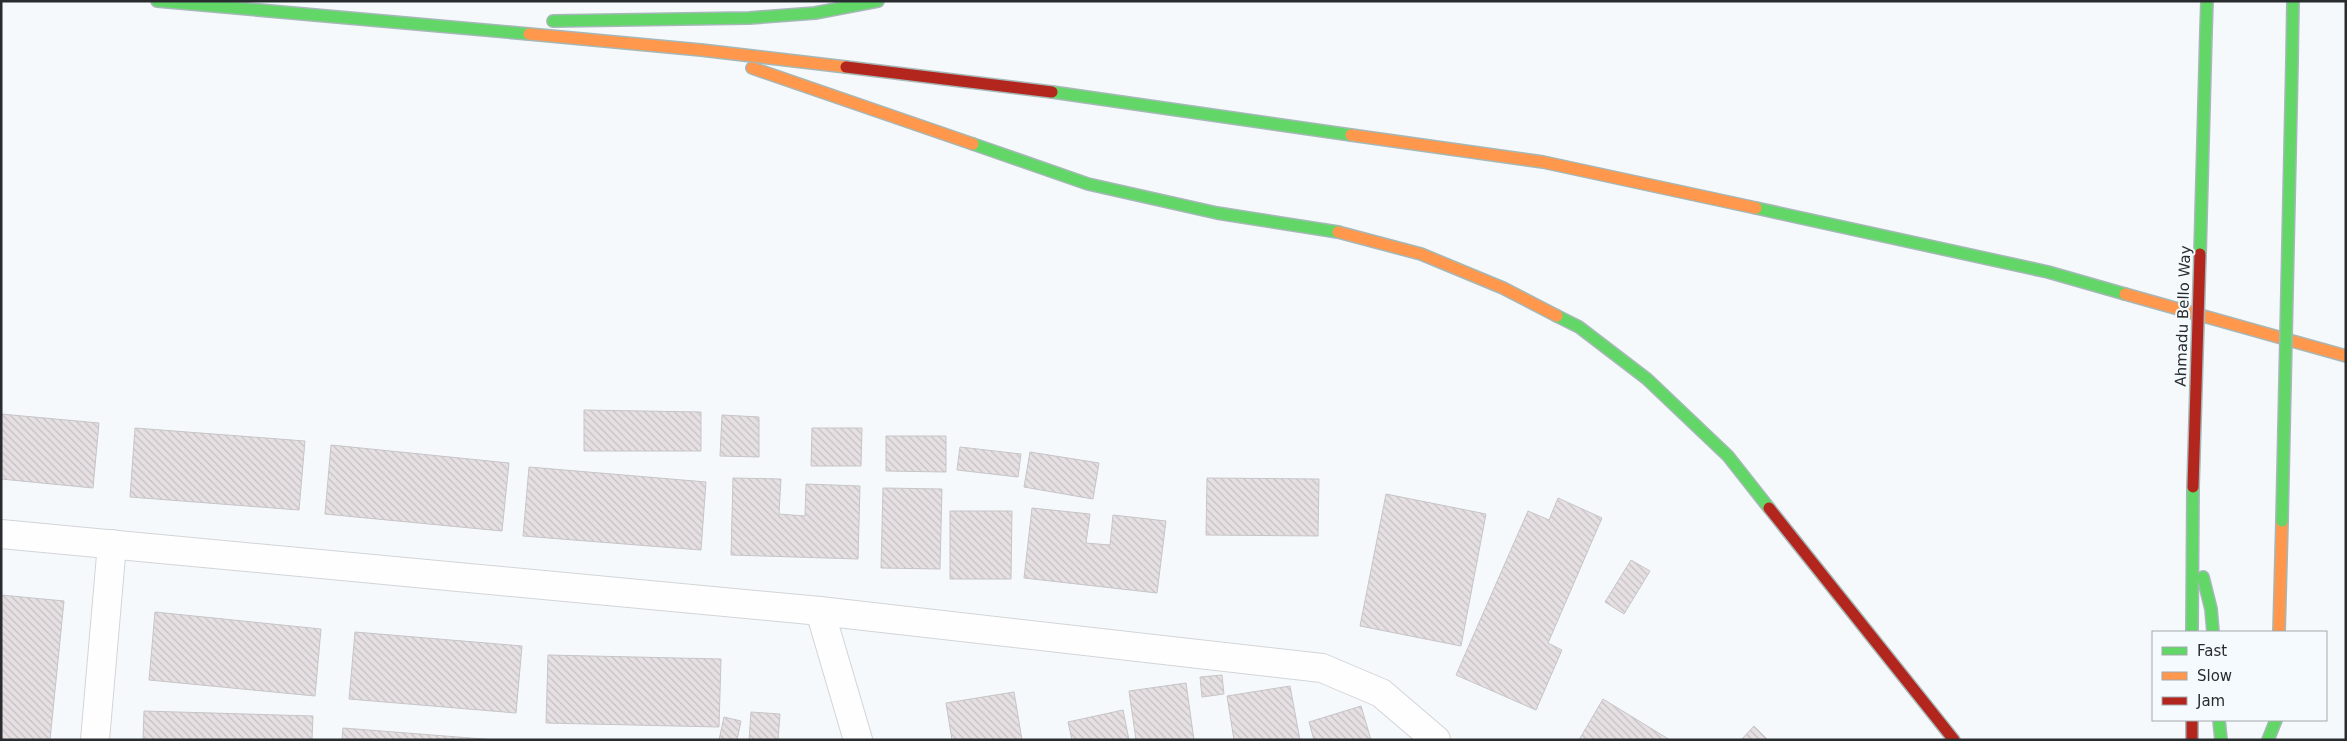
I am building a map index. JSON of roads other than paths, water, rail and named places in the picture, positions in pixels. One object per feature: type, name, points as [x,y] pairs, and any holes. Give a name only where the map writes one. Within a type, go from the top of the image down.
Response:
[{"type":"main road","points":[[157,1],[418,23],[701,50],[1053,92],[1543,162],[2048,272],[2346,356]]},
{"type":"main road","points":[[545,21],[749,18],[815,13],[878,1]]},
{"type":"main road","name":"Ahmadu Bello Way","points":[[2192,631],[2193,487],[2207,1]]},
{"type":"main road","points":[[2279,631],[2293,3]]},
{"type":"main road","points":[[418,23],[526,21]]},
{"type":"main road","points":[[701,50],[1088,184],[1217,214],[1328,229],[1421,254],[1503,288],[1579,327],[1647,379],[1728,456],[1954,740]]},
{"type":"main road","points":[[2193,541],[2212,609],[2213,631]]},
{"type":"main road","points":[[2192,721],[2192,740]]},
{"type":"main road","points":[[2219,721],[2221,740]]},
{"type":"main road","points":[[2268,740],[2277,721]]},
{"type":"main road","points":[[2277,721],[2277,740]]},
{"type":"street","points":[[1,534],[820,611],[1322,668],[1381,693],[1436,740]]},
{"type":"street","points":[[95,740],[112,544]]},
{"type":"street","points":[[820,611],[858,740]]}]
